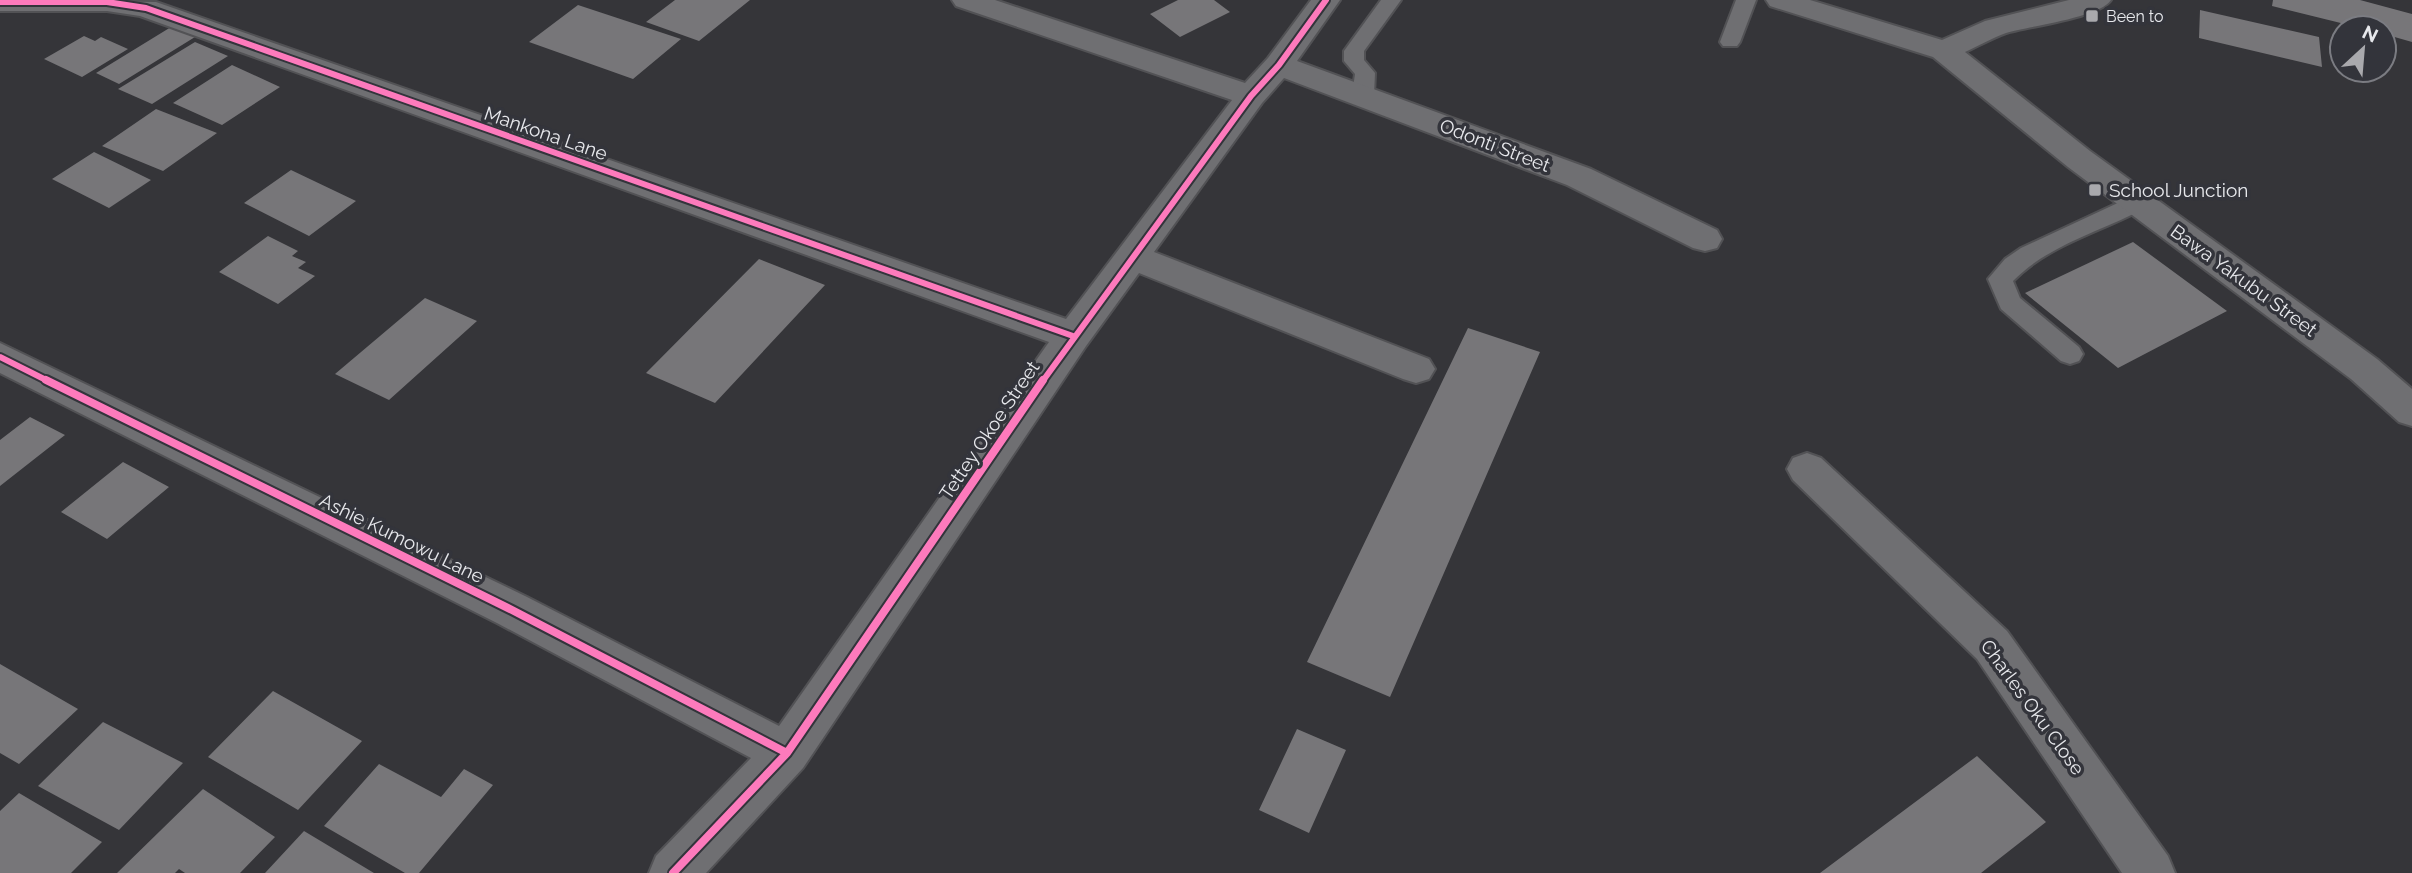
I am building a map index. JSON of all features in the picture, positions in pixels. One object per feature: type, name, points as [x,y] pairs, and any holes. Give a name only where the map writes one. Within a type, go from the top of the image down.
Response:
[{"type":"street","points":[[966,0],[1251,96]]},
{"type":"street","name":"Tettey Okoe Street","points":[[673,873],[787,753],[1073,336],[1251,96],[1279,65],[1326,0]]},
{"type":"street","name":"Bawa Yakubu Street","points":[[1780,0],[1944,50],[2079,159],[2364,369],[2412,411]]},
{"type":"street","points":[[1944,50],[1995,27],[2062,12],[2097,0]]},
{"type":"street","name":"Mankona Lane","points":[[0,2],[107,2],[146,8],[1073,336]]},
{"type":"street","name":"Odonti Street","points":[[1279,65],[1579,177],[1705,239]]},
{"type":"street","points":[[1131,256],[1416,369]]},
{"type":"street","name":"Ashie Kumowu Lane","points":[[0,357],[512,610],[787,753]]},
{"type":"street","name":"Charles Oku Close","points":[[1807,469],[1992,645],[2151,873]]},
{"type":"lane","points":[[1363,95],[1365,73],[1354,61],[1354,51],[1391,0]]},
{"type":"lane","points":[[1730,41],[1746,0]]},
{"type":"lane","points":[[2070,354],[2010,303],[2000,279],[2010,267],[2054,239],[2112,218],[2137,202]]},
{"type":"building","points":[[675,0],[750,0],[699,41],[646,22]]},
{"type":"building","points":[[1178,0],[1214,0],[1230,12],[1180,37],[1150,14]]},
{"type":"building","points":[[2273,0],[2360,0],[2412,14],[2412,42],[2398,38],[2398,14],[2328,14],[2328,20],[2272,6]]},
{"type":"building","points":[[578,5],[681,39],[633,79],[529,42]]},
{"type":"building","points":[[2200,10],[2319,37],[2322,67],[2199,38]]},
{"type":"building","points":[[171,27],[195,37],[119,84],[96,73]]},
{"type":"building","points":[[84,36],[95,41],[101,37],[128,49],[82,77],[44,59]]},
{"type":"building","points":[[195,42],[228,56],[152,104],[118,89]]},
{"type":"building","points":[[232,65],[280,87],[222,125],[173,103]]},
{"type":"building","points":[[156,109],[217,133],[163,171],[102,146]]},
{"type":"building","points":[[94,152],[151,180],[109,208],[52,179]]},
{"type":"building","points":[[291,170],[356,201],[309,236],[244,203]]},
{"type":"building","points":[[268,236],[298,251],[292,256],[306,262],[298,268],[315,276],[278,304],[219,272]]},
{"type":"building","points":[[2133,242],[2227,311],[2118,368],[2025,293]]},
{"type":"building","points":[[759,259],[825,285],[715,403],[646,373]]},
{"type":"building","points":[[425,298],[477,321],[389,400],[335,374]]},
{"type":"building","points":[[1468,328],[1540,352],[1390,697],[1307,662]]},
{"type":"building","points":[[30,417],[65,435],[0,486],[0,440]]},
{"type":"building","points":[[123,462],[169,487],[107,539],[61,512]]},
{"type":"building","points":[[0,664],[78,709],[19,764],[0,753]]},
{"type":"building","points":[[273,691],[362,741],[298,810],[208,757]]},
{"type":"building","points":[[103,722],[183,763],[119,830],[38,786]]},
{"type":"building","points":[[1297,729],[1346,750],[1309,833],[1259,810]]},
{"type":"building","points":[[1977,756],[2046,822],[1981,873],[1820,873]]},
{"type":"building","points":[[379,764],[441,797],[464,769],[493,785],[419,873],[405,873],[324,826]]},
{"type":"building","points":[[203,789],[275,837],[240,873],[185,873],[179,869],[175,873],[117,873]]},
{"type":"building","points":[[19,793],[102,842],[71,873],[0,873],[0,811]]},
{"type":"building","points":[[304,831],[374,873],[265,873]]},
{"type":"cycle path","points":[[673,873],[787,753],[1073,336],[1251,96],[1279,65],[1326,0]]},
{"type":"cycle path","points":[[0,2],[107,2],[146,8],[1073,336]]},
{"type":"cycle path","points":[[0,357],[512,610],[787,753]]},
{"type":"place","name":"Been to","points":[[2092,16]]},
{"type":"place","name":"School Junction","points":[[2095,190]]}]
